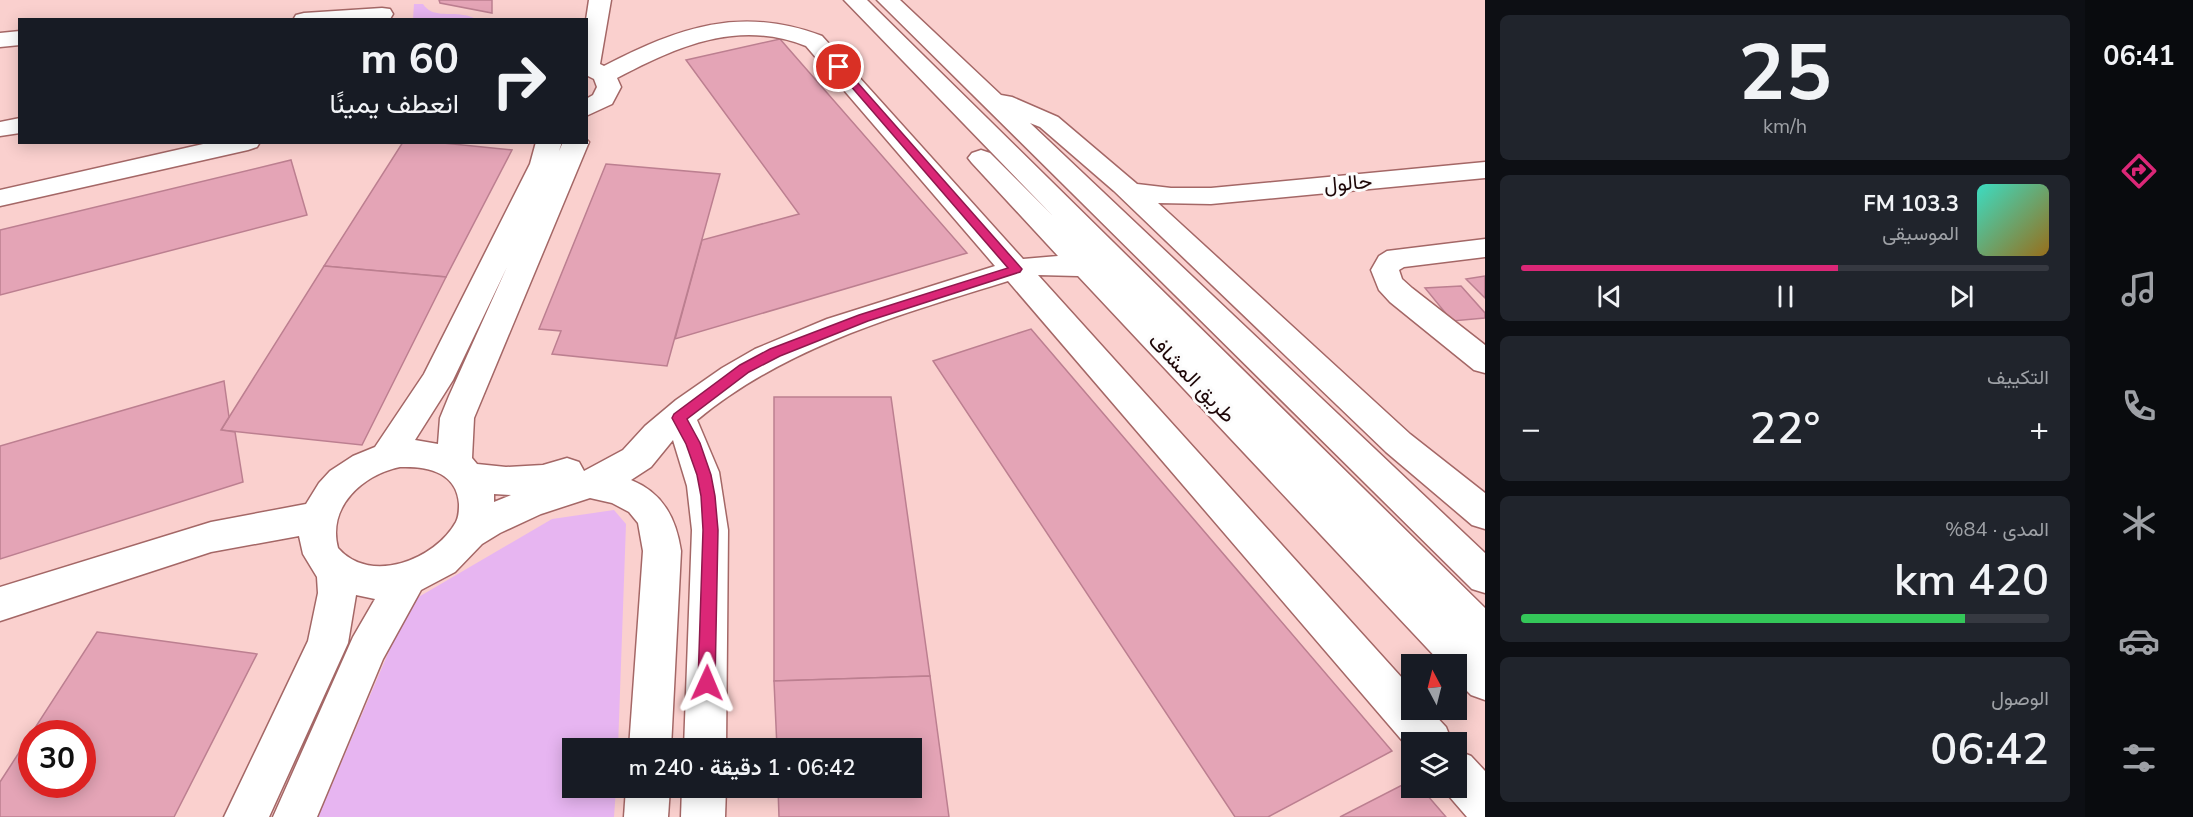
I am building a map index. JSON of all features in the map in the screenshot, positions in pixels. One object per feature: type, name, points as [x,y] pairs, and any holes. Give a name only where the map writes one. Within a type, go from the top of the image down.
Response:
[{"type":"street","points":[[593,70],[600,0]]},
{"type":"street","name":"طريق المشاف","points":[[855,0],[1485,634]]},
{"type":"street","points":[[888,0],[1485,577]]},
{"type":"street","points":[[319,18],[379,10]]},
{"type":"street","points":[[593,70],[663,47],[729,29],[759,26],[799,33],[814,41],[1422,732]]},
{"type":"street","points":[[0,39],[18,38]]},
{"type":"street","name":"طريق المشاف","points":[[919,64],[926,97],[939,115],[1485,681]]},
{"type":"street","points":[[588,108],[608,93],[608,81],[593,70]]},
{"type":"street","points":[[981,92],[1048,122],[1129,191],[1398,443],[1485,514]]},
{"type":"street","points":[[0,129],[18,125]]},
{"type":"street","points":[[0,198],[239,144]]},
{"type":"street","points":[[387,456],[437,380],[543,164],[548,144]]},
{"type":"street","points":[[575,144],[457,418],[461,469],[476,493],[477,512],[469,532],[447,557],[433,567],[408,578],[381,582],[365,580],[336,570],[322,555],[316,537],[318,517],[328,497],[344,479],[364,466],[387,456],[412,453],[435,455],[461,469],[512,482],[547,479],[582,467],[667,427]]},
{"type":"street","name":"حالول","points":[[1129,191],[1171,196],[1211,196],[1485,170]]},
{"type":"street","points":[[1185,243],[1186,221],[1200,203],[1211,196]]},
{"type":"street","points":[[1016,269],[1038,247],[1048,228]]},
{"type":"street","points":[[1485,248],[1397,258],[1389,263],[1385,270],[1389,284],[1485,362]]},
{"type":"street","points":[[469,532],[516,509],[591,484],[635,460],[667,427],[744,369],[775,353],[864,318],[1016,269],[1053,264],[1087,268]]},
{"type":"street","points":[[1287,387],[1334,407],[1398,443]]},
{"type":"street","points":[[667,427],[693,443],[704,475],[708,496],[710,530],[705,738]]},
{"type":"street","points":[[591,484],[617,488],[637,497],[652,512],[661,530],[662,551],[651,738]]},
{"type":"street","points":[[0,604],[211,537],[318,517]]},
{"type":"street","points":[[246,817],[328,643],[336,601],[336,570]]},
{"type":"street","points":[[295,817],[368,650],[408,578]]},
{"type":"street","points":[[1467,784],[1485,804]]},
{"type":"street","points":[[646,817],[647,798]]},
{"type":"street","points":[[704,798],[704,817]]},
{"type":"shaded area","points":[[414,4],[423,4],[436,13],[465,15],[474,18],[413,18]]},
{"type":"shaded area","points":[[614,510],[626,524],[618,738],[562,738],[562,798],[615,798],[614,817],[318,817],[410,602],[552,519]]},
{"type":"building","points":[[439,0],[492,0],[492,13],[440,3]]},
{"type":"building","points":[[780,39],[967,253],[675,339],[702,240],[799,214],[686,60]]},
{"type":"building","points":[[402,144],[453,144],[512,150],[446,277],[324,266]]},
{"type":"building","points":[[291,160],[307,215],[0,295],[0,230]]},
{"type":"building","points":[[606,164],[720,174],[667,366],[552,354],[561,331],[539,329]]},
{"type":"building","points":[[324,266],[446,277],[362,445],[221,430]]},
{"type":"building","points":[[1485,276],[1485,298],[1466,279]]},
{"type":"building","points":[[1461,286],[1485,313],[1485,318],[1452,321],[1425,288]]},
{"type":"building","points":[[1031,329],[1392,751],[1268,817],[1235,817],[933,361]]},
{"type":"building","points":[[224,381],[229,417],[221,430],[235,432],[243,482],[0,559],[0,446]]},
{"type":"building","points":[[774,397],[891,397],[930,676],[774,681]]},
{"type":"building","points":[[97,632],[257,654],[174,817],[0,817],[0,782],[18,754],[18,798],[96,798],[96,720],[40,720]]},
{"type":"building","points":[[930,676],[949,817],[779,817],[778,798],[922,798],[922,738],[777,738],[774,681]]},
{"type":"building","points":[[1401,786],[1401,798],[1430,798],[1446,817],[1340,817]]},
{"type":"route","points":[[707,683],[710,530],[708,496],[704,475],[693,443],[679,418],[744,369],[775,353],[864,318],[1016,269],[839,67]]}]
